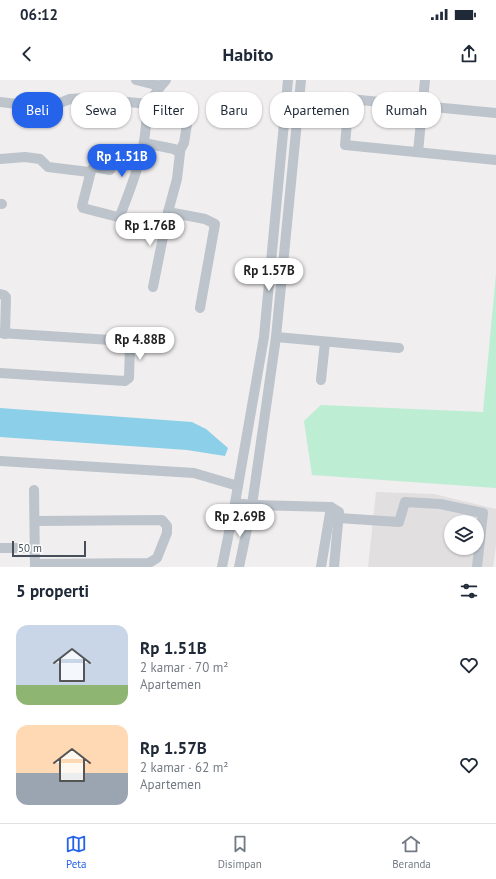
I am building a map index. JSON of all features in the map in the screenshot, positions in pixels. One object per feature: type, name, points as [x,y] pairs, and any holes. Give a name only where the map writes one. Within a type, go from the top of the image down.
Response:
[{"type":"street","points":[[136,80],[163,83],[157,92]]},
{"type":"street","points":[[239,567],[252,505],[276,338],[300,81],[283,80]]},
{"type":"street","points":[[222,567],[235,503],[264,337],[288,80]]},
{"type":"street","points":[[424,92],[425,80]]},
{"type":"street","points":[[0,102],[42,107],[52,106],[70,99],[86,98],[139,103]]},
{"type":"street","points":[[372,101],[349,99],[344,145],[496,160]]},
{"type":"street","points":[[441,108],[496,113]]},
{"type":"street","points":[[139,162],[119,158],[115,159],[110,170],[94,167],[91,171],[82,203],[83,208],[118,218],[130,191],[139,162],[146,128]]},
{"type":"street","points":[[153,287],[168,212],[177,179],[180,156],[179,152],[184,143],[187,128]]},
{"type":"street","points":[[418,152],[421,128]]},
{"type":"street","points":[[144,143],[174,149],[179,152]]},
{"type":"street","points":[[0,159],[25,157],[40,159],[48,167],[91,171]]},
{"type":"street","points":[[168,212],[205,219],[214,224],[200,308]]},
{"type":"street","points":[[0,294],[4,294],[6,298],[2,334],[126,341],[130,345],[129,378],[125,381],[0,373]]},
{"type":"street","points":[[276,338],[399,348]]},
{"type":"street","points":[[321,380],[325,342]]},
{"type":"street","points":[[0,461],[194,473],[238,486]]},
{"type":"street","points":[[34,490],[35,565],[149,563],[157,558],[166,533],[166,526],[162,520],[35,521]]},
{"type":"street","points":[[338,518],[399,522],[405,502],[440,504],[483,513],[476,567]]},
{"type":"street","points":[[235,503],[252,505],[331,507],[339,512],[334,567]]},
{"type":"street","points":[[321,567],[331,507]]},
{"type":"street","points":[[0,548],[35,548]]},
{"type":"shaded area","points":[[376,492],[434,494],[496,509],[496,546],[493,567],[368,567]]},
{"type":"green space","points":[[496,274],[496,488],[312,475],[304,421],[321,405],[483,412]]},
{"type":"water","points":[[0,408],[192,422],[206,429],[228,448],[225,456],[187,450],[0,437]]}]
